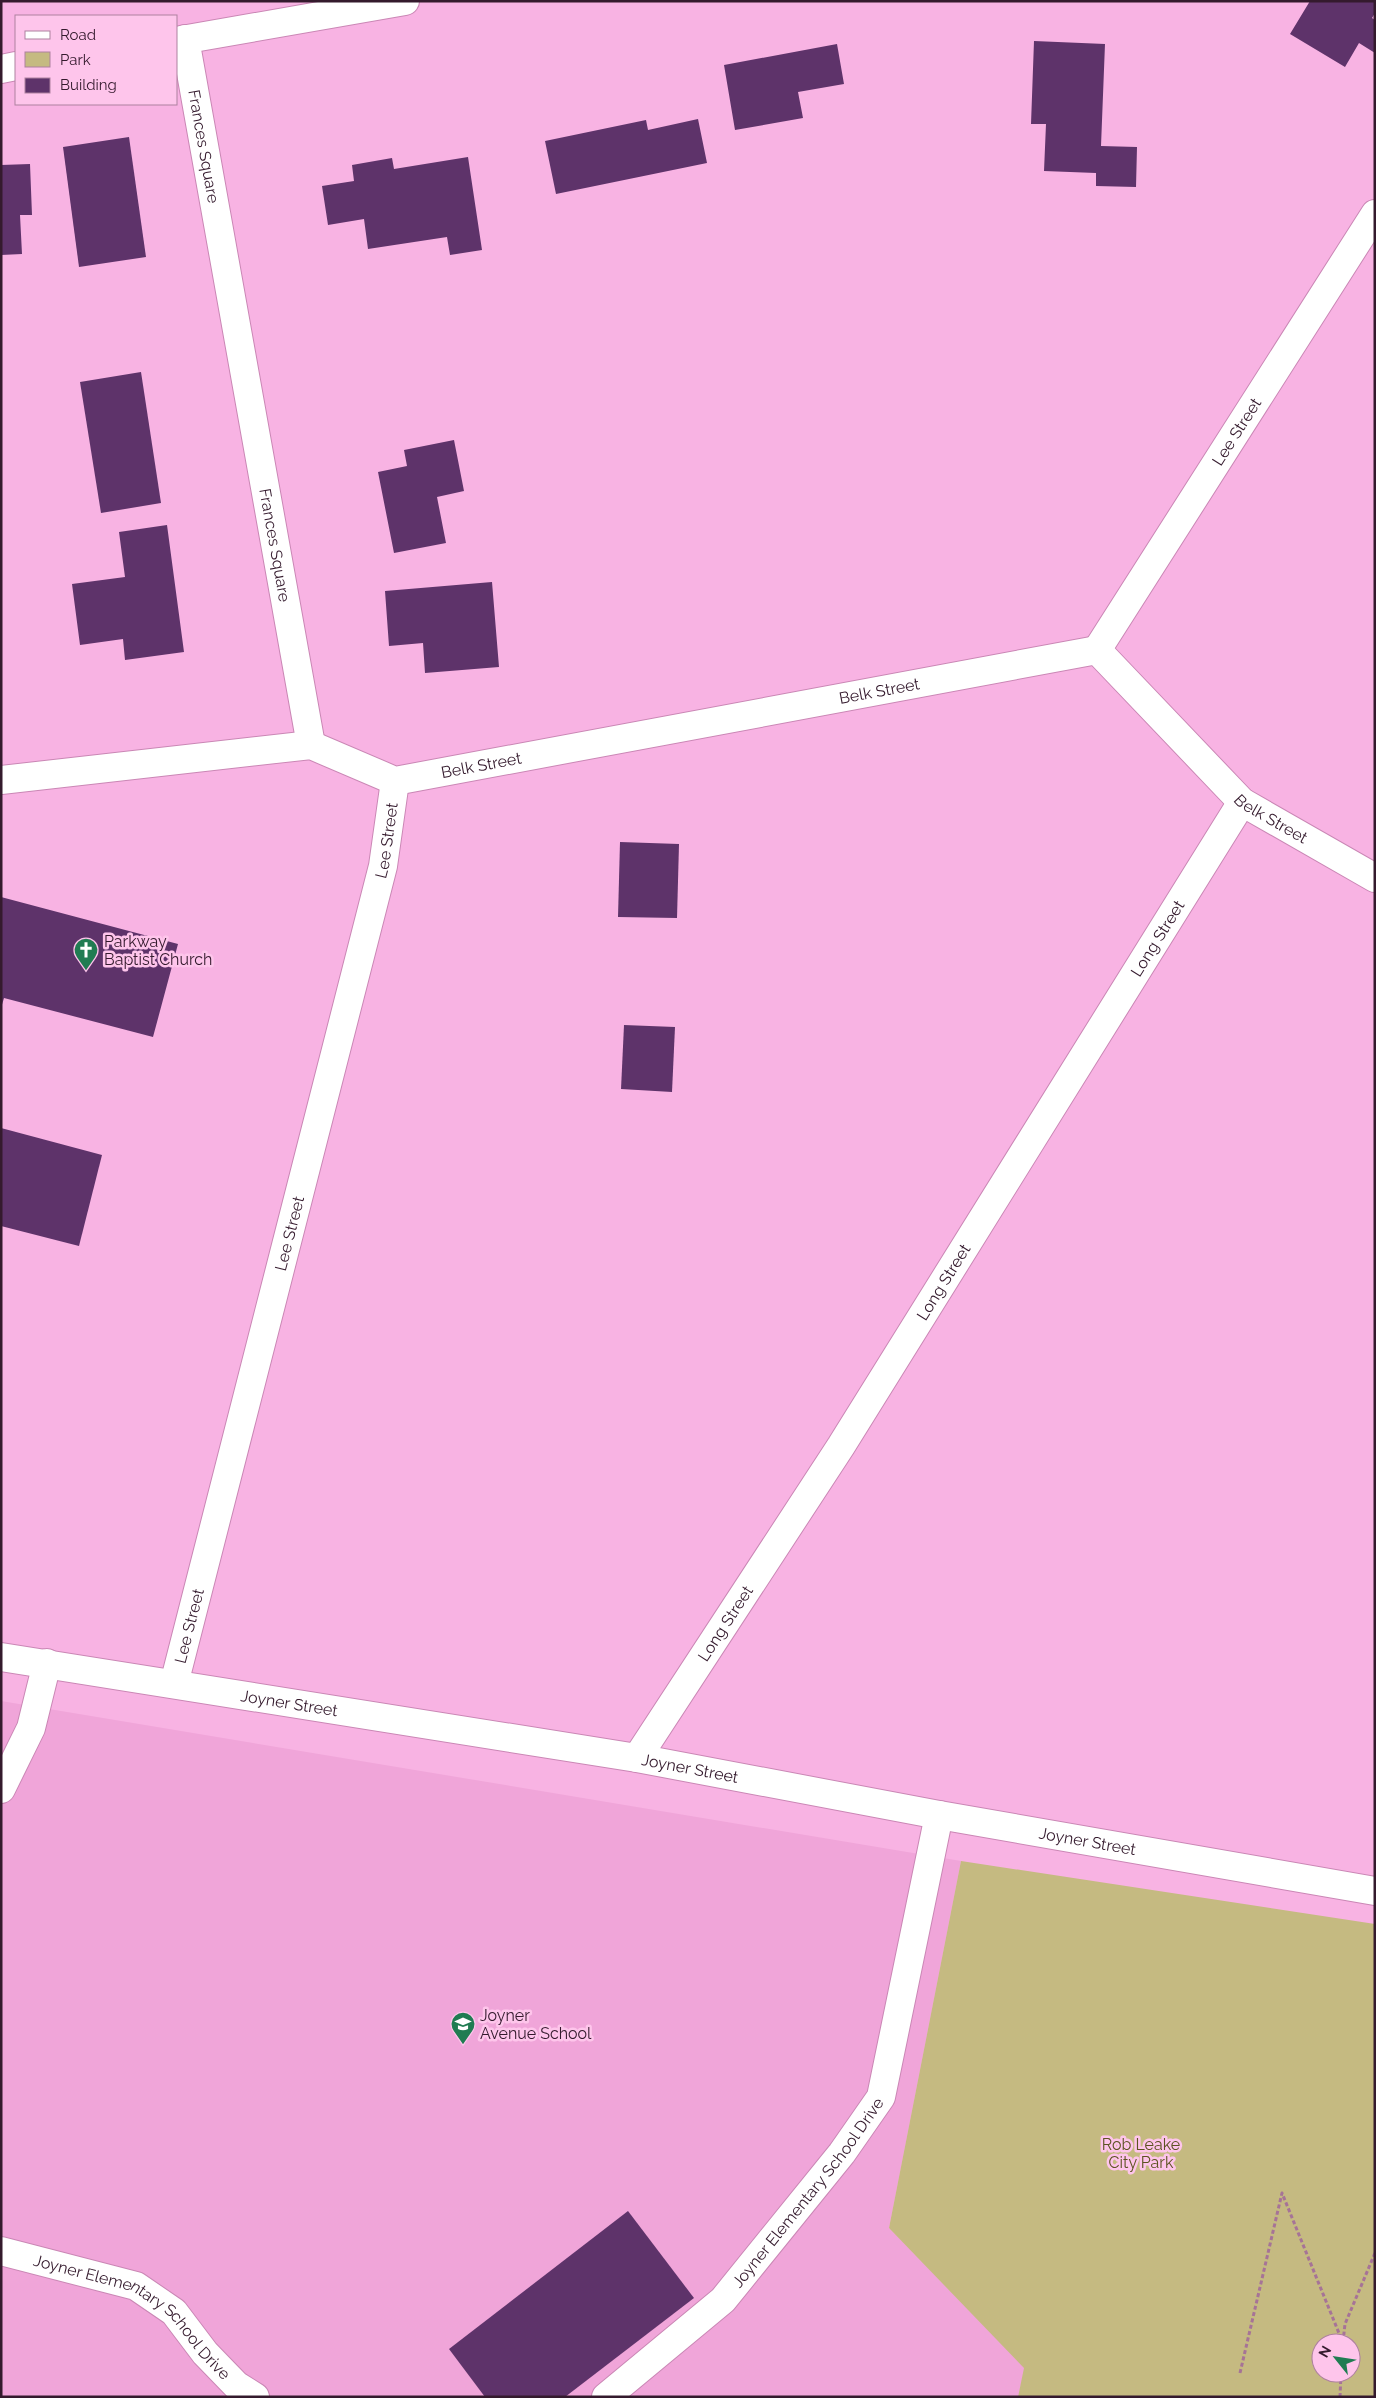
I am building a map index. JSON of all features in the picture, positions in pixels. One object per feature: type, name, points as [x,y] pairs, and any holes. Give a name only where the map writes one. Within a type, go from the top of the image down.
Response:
[{"type":"street","points":[[181,40],[405,1]]},
{"type":"street","name":"Frances Square","points":[[181,40],[311,745]]},
{"type":"street","points":[[1,69],[15,66]]},
{"type":"street","name":"Lee Street","points":[[1097,650],[1375,214]]},
{"type":"street","name":"Belk Street","points":[[395,781],[1097,650],[1242,802],[1375,878]]},
{"type":"street","points":[[1,780],[311,745],[395,781]]},
{"type":"street","name":"Lee Street","points":[[174,1684],[383,866],[395,781]]},
{"type":"street","name":"Long Street","points":[[637,1758],[841,1446],[1242,802]]},
{"type":"street","name":"Joyner Street","points":[[1,1656],[637,1758],[938,1815],[1375,1891]]},
{"type":"street","points":[[1,1789],[31,1728],[47,1663]]},
{"type":"street","name":"Joyner Elementary School Drive","points":[[606,2397],[723,2300],[842,2153],[881,2097],[938,1815]]},
{"type":"street","name":"Joyner Elementary School Drive","points":[[1,2251],[136,2286],[174,2312],[205,2353],[236,2385],[255,2397]]},
{"type":"path","points":[[1240,2373],[1282,2193],[1343,2343],[1345,2324],[1375,2253]]},
{"type":"path","points":[[1340,2397],[1341,2383]]},
{"type":"shaded area","name":"Joyner Avenue School","points":[[1,1701],[961,1861],[889,2228],[1025,2368],[1018,2397],[1,2397]]},
{"type":"green space","name":"Rob Leake City Park","points":[[961,1861],[1375,1924],[1375,2397],[1018,2397],[1024,2368],[889,2228]]},
{"type":"building","points":[[1310,1],[1375,1],[1375,13],[1372,18],[1375,20],[1375,53],[1359,43],[1345,67],[1290,34]]},
{"type":"building","points":[[1034,41],[1105,44],[1101,146],[1137,147],[1136,187],[1096,186],[1096,173],[1044,171],[1046,124],[1031,124]]},
{"type":"building","points":[[837,44],[844,84],[798,92],[803,118],[735,130],[724,65]]},
{"type":"building","points":[[698,119],[707,163],[556,194],[545,141],[646,120],[648,130]]},
{"type":"building","points":[[129,137],[146,257],[79,267],[63,147]]},
{"type":"building","points":[[468,157],[482,250],[450,255],[447,237],[368,249],[364,219],[328,225],[322,186],[354,181],[352,165],[392,158],[394,169]]},
{"type":"building","points":[[30,164],[32,215],[20,215],[22,254],[1,255],[1,165]]},
{"type":"building","points":[[141,372],[161,503],[101,513],[80,382]]},
{"type":"building","points":[[454,440],[464,491],[437,497],[446,543],[394,553],[378,472],[407,466],[404,450]]},
{"type":"building","points":[[167,525],[184,652],[125,660],[123,639],[80,645],[72,584],[125,577],[119,532]]},
{"type":"building","points":[[492,582],[499,667],[425,673],[423,643],[389,646],[385,591]]},
{"type":"building","points":[[620,842],[679,844],[677,918],[618,917]]},
{"type":"building","name":"Parkway Baptist Church","points":[[1,897],[178,944],[153,1037],[4,998],[1,1008]]},
{"type":"building","points":[[624,1025],[675,1027],[672,1092],[621,1089]]},
{"type":"building","points":[[1,1128],[102,1155],[79,1246],[1,1226]]},
{"type":"building","points":[[628,2211],[694,2298],[565,2397],[485,2397],[449,2349]]},
{"type":"place","name":"Parkway Baptist Church","points":[[86,971]]},
{"type":"place","name":"Joyner Avenue School","points":[[463,2045]]}]
